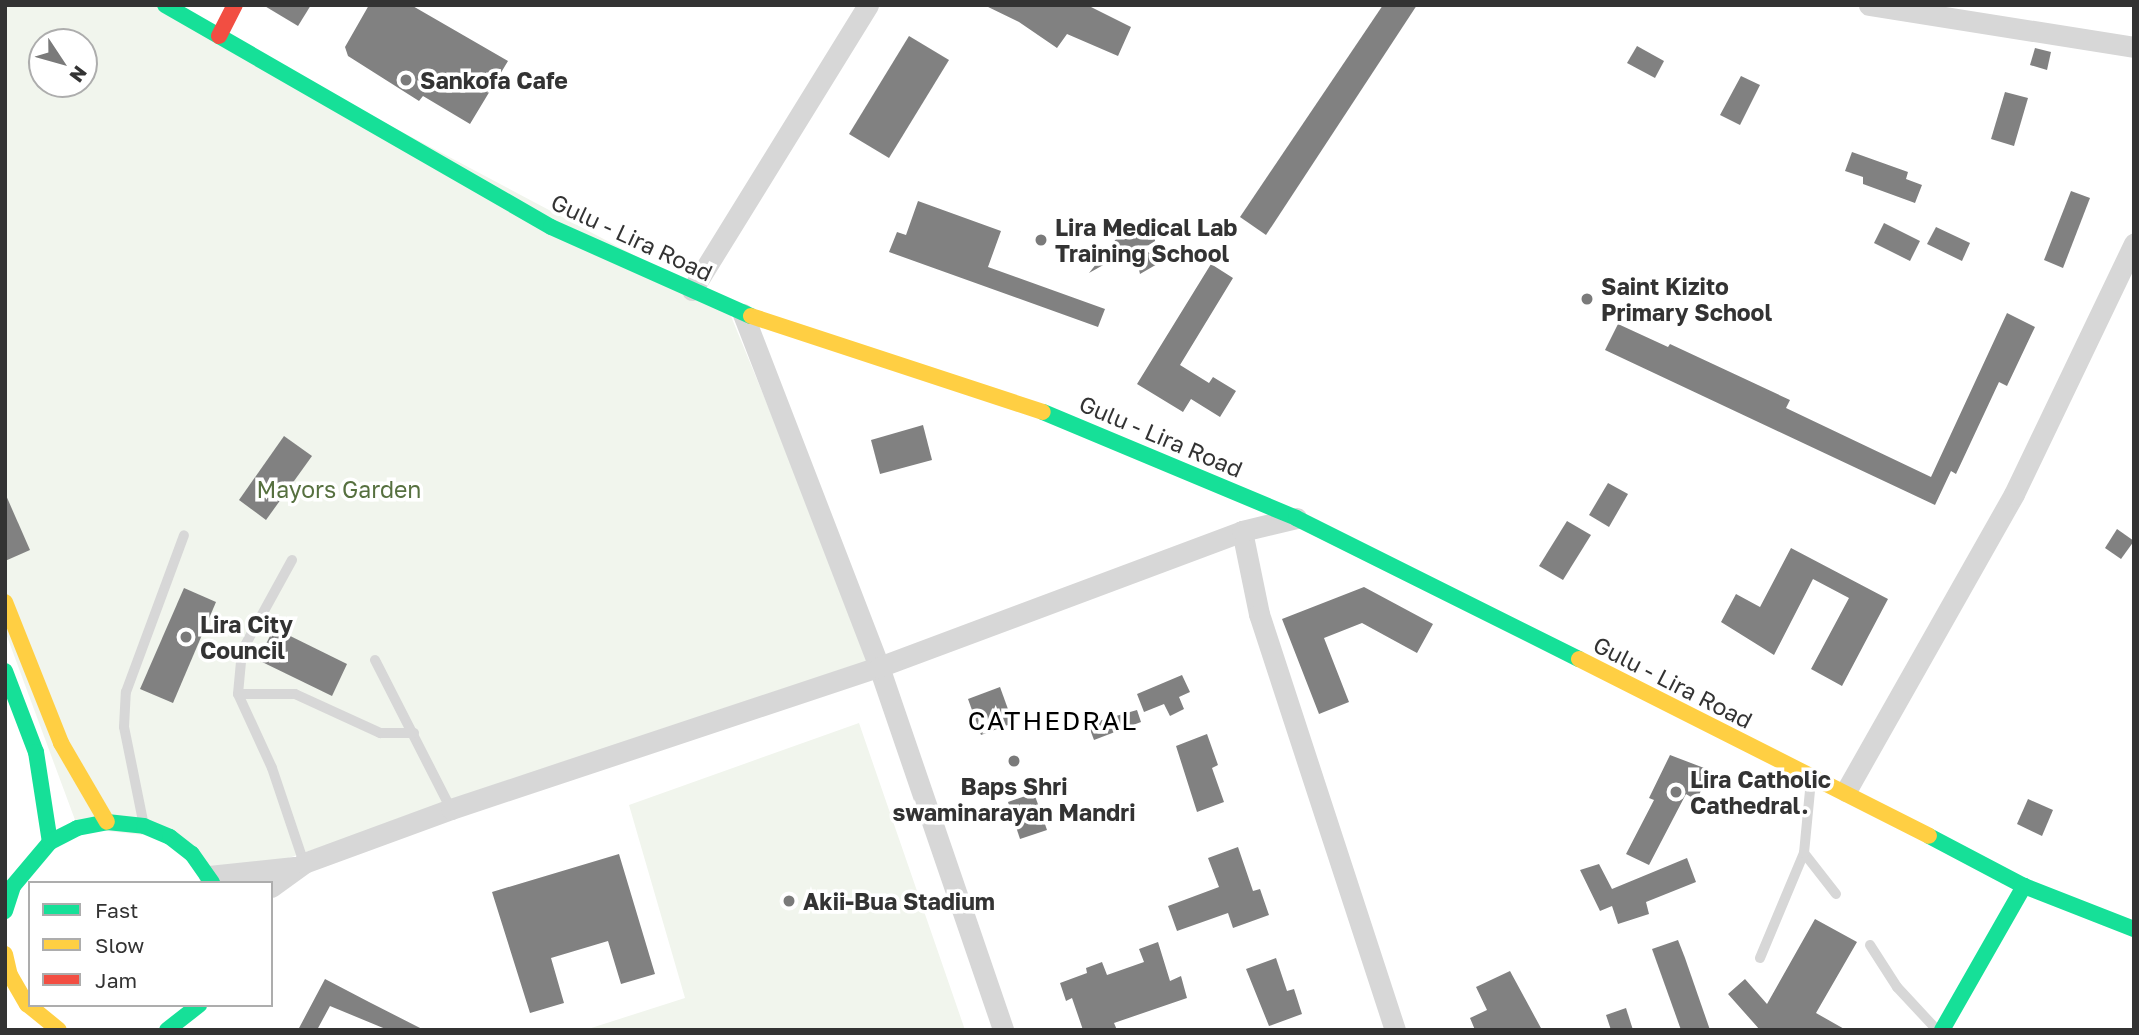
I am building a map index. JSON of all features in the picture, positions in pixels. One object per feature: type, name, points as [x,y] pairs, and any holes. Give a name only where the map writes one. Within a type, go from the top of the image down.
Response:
[{"type":"main road","name":"Gulu - Lira Road","points":[[165,5],[551,227],[743,314],[971,386],[1083,427],[1296,518],[1811,777],[1846,791],[2024,886],[2132,925]]},
{"type":"main road","points":[[219,36],[235,5]]},
{"type":"main road","points":[[5,602],[61,743],[107,822]]},
{"type":"main road","points":[[5,671],[36,752],[50,842]]},
{"type":"main road","points":[[5,911],[13,886],[29,862],[50,842],[77,828],[107,822],[144,826],[185,849],[211,879]]},
{"type":"main road","points":[[1940,1030],[2024,886]]},
{"type":"main road","points":[[5,954],[10,975],[27,1004]]},
{"type":"main road","points":[[31,1007],[59,1030]]},
{"type":"main road","points":[[175,1027],[197,1007]]},
{"type":"street","points":[[692,290],[868,5]]},
{"type":"street","points":[[1869,5],[2134,47]]},
{"type":"street","points":[[1846,791],[2014,494],[2134,243]]},
{"type":"street","points":[[743,314],[878,667],[1003,1030]]},
{"type":"street","points":[[211,879],[300,865],[451,809],[878,667],[1242,531],[1296,518]]},
{"type":"street","points":[[1242,531],[1259,614],[1395,1030]]},
{"type":"street","points":[[273,885],[300,865]]},
{"type":"street","points":[[5,1004],[27,1004]]},
{"type":"lane","points":[[144,826],[124,727],[126,692],[184,535]]},
{"type":"lane","points":[[292,560],[242,651],[238,694],[272,768],[300,865]]},
{"type":"lane","points":[[375,660],[451,809]]},
{"type":"lane","points":[[238,694],[295,694],[380,733],[414,733]]},
{"type":"lane","points":[[1760,958],[1804,853],[1811,777]]},
{"type":"lane","points":[[1804,853],[1836,894]]},
{"type":"lane","points":[[1870,945],[1897,988],[1940,1030]]},
{"type":"green space","name":"Mayors Garden","points":[[5,5],[163,5],[726,304],[872,659],[221,881],[213,881],[172,838],[78,828],[5,631]]},
{"type":"green space","name":"Akii-Bua Stadium","points":[[859,723],[965,1030],[585,1030],[685,998],[629,805]]},
{"type":"building","points":[[263,5],[311,5],[298,26]]},
{"type":"building","points":[[369,5],[411,5],[508,61],[470,124],[423,96],[419,101],[348,56],[345,47]]},
{"type":"building","points":[[984,5],[1087,5],[1131,27],[1118,56],[1067,34],[1057,48],[1019,22]]},
{"type":"building","points":[[1383,5],[1417,5],[1266,235],[1240,217]]},
{"type":"building","points":[[909,36],[949,60],[889,158],[849,134]]},
{"type":"building","points":[[1637,46],[1664,61],[1655,78],[1627,63]]},
{"type":"building","points":[[2035,48],[2051,52],[2047,70],[2030,65]]},
{"type":"building","points":[[1741,76],[1760,85],[1740,125],[1720,115]]},
{"type":"building","points":[[2005,92],[2028,98],[2014,146],[1991,139]]},
{"type":"building","points":[[1852,152],[1908,172],[1906,179],[1922,185],[1915,203],[1863,184],[1863,177],[1845,171]]},
{"type":"building","points":[[2071,191],[2090,198],[2063,268],[2044,260]]},
{"type":"building","points":[[918,201],[1001,231],[988,267],[1105,309],[1098,327],[889,252],[897,232],[906,235]]},
{"type":"building","points":[[1884,223],[1920,241],[1910,261],[1874,243]]},
{"type":"building","points":[[1936,227],[1970,243],[1962,261],[1927,244]]},
{"type":"building","points":[[1143,228],[1155,233],[1155,241],[1144,248],[1159,263],[1140,274],[1135,253],[1117,263],[1123,254],[1089,273],[1116,239],[1132,239],[1130,233],[1135,239]]},
{"type":"building","points":[[1211,264],[1233,278],[1180,365],[1209,383],[1213,377],[1236,391],[1220,417],[1191,399],[1183,412],[1137,384]]},
{"type":"building","points":[[2007,313],[2035,327],[2007,386],[1999,382],[1956,474],[1951,471],[1935,505],[1605,350],[1618,324],[1668,347],[1670,344],[1790,400],[1786,408],[1931,477]]},
{"type":"building","points":[[923,425],[932,460],[880,474],[871,440]]},
{"type":"building","points":[[284,436],[312,456],[266,520],[239,500]]},
{"type":"building","points":[[1608,483],[1628,494],[1609,527],[1589,515]]},
{"type":"building","points":[[5,493],[30,550],[5,561]]},
{"type":"building","points":[[1567,521],[1591,535],[1563,580],[1539,566]]},
{"type":"building","points":[[2117,529],[2134,541],[2121,559],[2105,548]]},
{"type":"building","points":[[1791,548],[1888,599],[1842,686],[1811,669],[1849,598],[1813,579],[1774,655],[1721,622],[1736,594],[1760,607]]},
{"type":"building","points":[[1364,587],[1433,624],[1417,653],[1362,623],[1324,638],[1349,702],[1319,714],[1282,619]]},
{"type":"building","points":[[184,588],[216,602],[173,703],[140,689]]},
{"type":"building","points":[[274,628],[347,664],[332,696],[258,660]]},
{"type":"building","points":[[1182,675],[1190,692],[1179,697],[1184,709],[1170,716],[1164,704],[1144,712],[1137,694]]},
{"type":"building","points":[[1000,687],[1013,723],[981,735],[968,699]]},
{"type":"building","points":[[1137,710],[1141,722],[1094,740],[1088,724]]},
{"type":"building","points":[[1207,734],[1218,765],[1212,768],[1224,802],[1197,812],[1176,746]]},
{"type":"building","name":"Lira Catholic Cathedral.","points":[[1670,755],[1712,771],[1696,800],[1686,794],[1649,865],[1626,854],[1654,800],[1649,798]]},
{"type":"building","points":[[1034,793],[1047,830],[1020,839],[1008,802]]},
{"type":"building","points":[[2028,799],[2053,810],[2042,836],[2017,824]]},
{"type":"building","points":[[1238,847],[1253,891],[1260,889],[1269,915],[1233,928],[1228,913],[1177,931],[1168,906],[1219,887],[1208,858]]},
{"type":"building","points":[[619,854],[655,974],[621,984],[608,941],[551,958],[564,1003],[530,1013],[492,892]]},
{"type":"building","points":[[1687,858],[1696,882],[1646,902],[1649,914],[1618,924],[1612,906],[1600,911],[1580,870],[1599,864],[1612,889]]},
{"type":"building","points":[[1815,919],[1857,942],[1816,1013],[1846,1030],[1760,1030],[1728,994],[1745,979],[1767,1004]]},
{"type":"building","points":[[1678,940],[1710,1030],[1681,1030],[1652,949]]},
{"type":"building","points":[[1158,942],[1170,981],[1181,976],[1187,998],[1114,1023],[1117,1030],[1083,1030],[1072,998],[1066,1001],[1060,983],[1087,973],[1086,968],[1102,962],[1107,975],[1144,962],[1139,949]]},
{"type":"building","points":[[1276,958],[1287,991],[1294,989],[1302,1014],[1269,1026],[1246,969]]},
{"type":"building","points":[[1510,971],[1542,1030],[1475,1030],[1470,1018],[1487,1010],[1476,987]]},
{"type":"building","points":[[325,979],[424,1030],[388,1030],[330,1006],[317,1030],[298,1030]]},
{"type":"building","points":[[1626,1008],[1633,1030],[1611,1030],[1606,1015]]},
{"type":"traffic: fast","points":[[165,5],[551,227],[751,316]]},
{"type":"traffic: fast","points":[[1043,412],[1296,518],[1579,659]]},
{"type":"traffic: fast","points":[[5,671],[36,752],[50,842]]},
{"type":"traffic: fast","points":[[5,911],[13,886],[50,842],[77,828],[107,822],[144,826],[170,837],[192,854],[211,881]]},
{"type":"traffic: fast","points":[[1929,836],[2024,886],[2134,929]]},
{"type":"traffic: fast","points":[[1942,1030],[2024,886]]},
{"type":"traffic: fast","points":[[167,1030],[196,1007]]},
{"type":"traffic: slow","points":[[751,316],[1043,412]]},
{"type":"traffic: slow","points":[[5,602],[61,743],[107,822]]},
{"type":"traffic: slow","points":[[1579,659],[1929,836]]},
{"type":"traffic: slow","points":[[5,954],[10,975],[28,1005]]},
{"type":"traffic: slow","points":[[31,1007],[59,1030]]},
{"type":"traffic: jam","points":[[219,36],[235,5]]},
{"type":"place","name":"Sankofa Cafe","points":[[406,80]]},
{"type":"place","name":"Lira Medical Lab Training School","points":[[1041,240]]},
{"type":"place","name":"Saint Kizito Primary School","points":[[1587,299]]},
{"type":"place","name":"Lira City Council","points":[[186,637]]},
{"type":"place","name":"Baps Shri swaminarayan Mandri","points":[[1014,761]]},
{"type":"place","name":"Lira Catholic Cathedral.","points":[[1676,792]]},
{"type":"place","name":"Akii-Bua Stadium","points":[[789,901]]},
{"type":"district","name":"CATHEDRAL","points":[[1053,721]]}]
